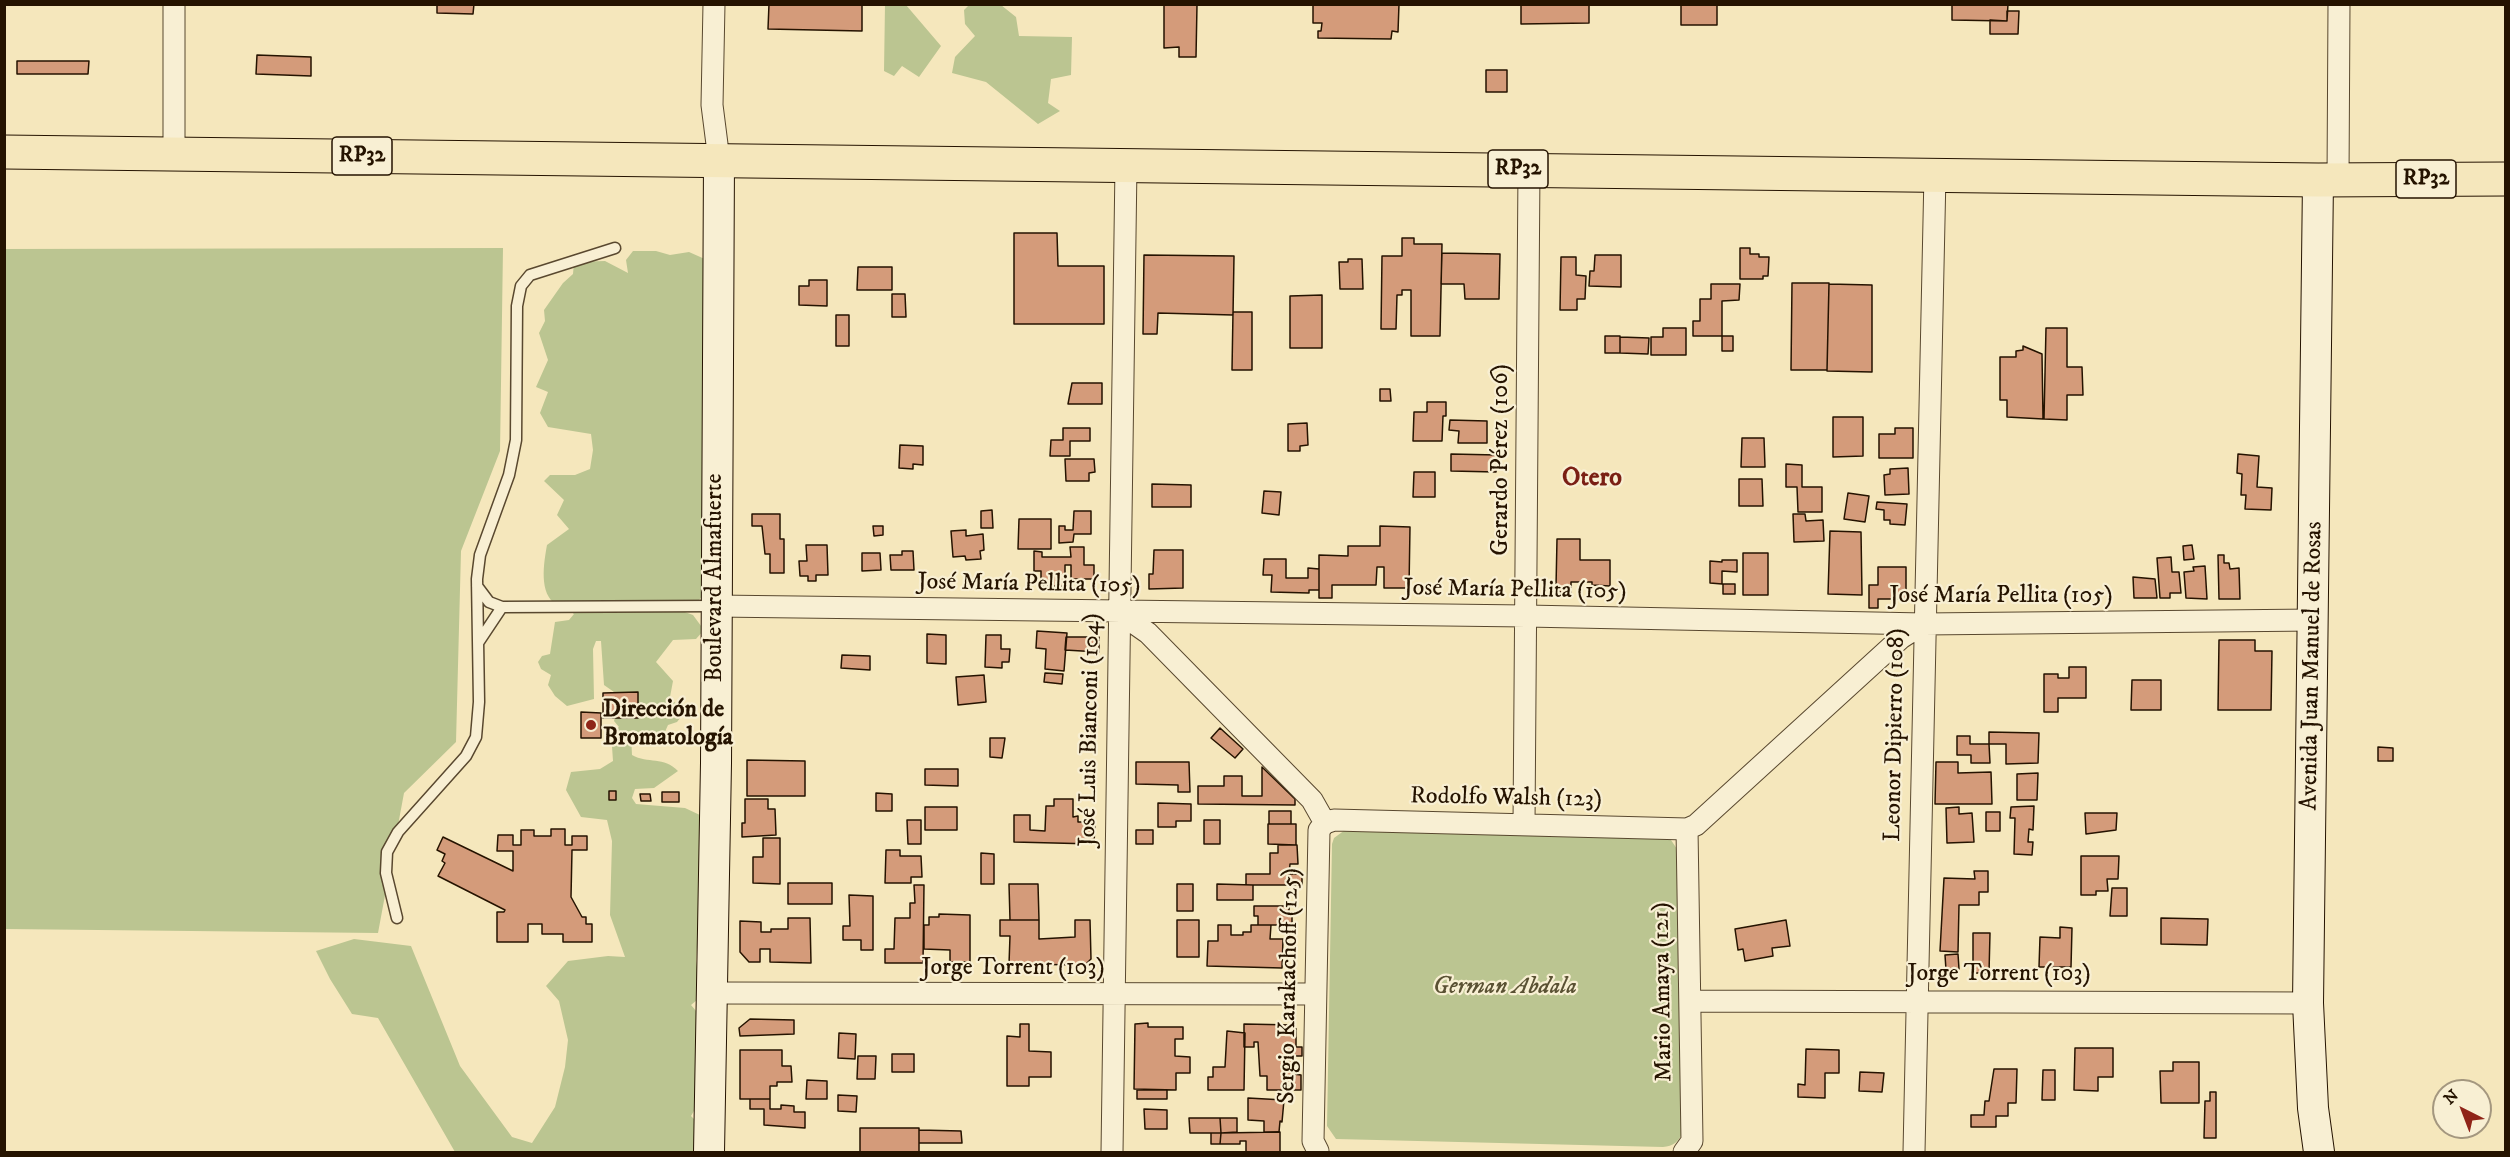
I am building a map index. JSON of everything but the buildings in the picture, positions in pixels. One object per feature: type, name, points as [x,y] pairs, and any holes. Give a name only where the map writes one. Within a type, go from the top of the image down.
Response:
[{"type":"main road","name":"RP32","points":[[4,152],[2328,180],[2505,179]]},
{"type":"main road","name":"Boulevard Almafuerte","points":[[709,1152],[719,160]]},
{"type":"main road","name":"Avenida Juan Manuel de Rosas","points":[[2319,1152],[2313,1108],[2308,1003],[2314,620],[2328,180]]},
{"type":"street","points":[[174,4],[174,154]]},
{"type":"street","name":"Boulevard Almafuerte","points":[[714,4],[712,105],[719,160]]},
{"type":"street","name":"Avenida Juan Manuel de Rosas","points":[[2328,180],[2339,4]]},
{"type":"street","name":"José Luis Bianconi (104)","points":[[1112,1152],[1126,165]]},
{"type":"street","name":"Gerardo Pérez (106)","points":[[1524,824],[1529,169]]},
{"type":"street","name":"Leonor Dipierro (108)","points":[[1914,1152],[1935,174]]},
{"type":"street","name":"José María Pellita (105)","points":[[716,606],[1526,616],[1924,624],[2314,620]]},
{"type":"street","points":[[1118,612],[1156,641],[1312,800],[1325,823]]},
{"type":"street","points":[[1687,829],[1696,825],[1901,638],[1924,624]]},
{"type":"street","name":"Rodolfo Walsh (123)","points":[[1325,823],[1334,819],[1687,829]]},
{"type":"street","name":"Sergio Karakachoff (125)","points":[[1320,1152],[1313,1141],[1314,994],[1319,830],[1325,823]]},
{"type":"street","name":"Mario Amaya (121)","points":[[1684,1152],[1692,1141],[1687,829]]},
{"type":"street","name":"Jorge Torrent (103)","points":[[712,993],[1314,994]]},
{"type":"street","name":"Jorge Torrent (103)","points":[[1690,1001],[2308,1003]]},
{"type":"lane","points":[[397,918],[386,873],[387,852],[398,831],[466,756],[476,737],[479,702],[477,586],[480,555],[509,475],[516,440],[517,306],[521,286],[530,274],[615,248]]},
{"type":"lane","points":[[477,586],[489,602],[502,607],[716,606]]},
{"type":"lane","points":[[478,643],[502,607]]},
{"type":"green space","points":[[885,5],[906,5],[941,46],[919,77],[902,66],[894,76],[884,71]]},
{"type":"green space","points":[[969,5],[1001,5],[1016,17],[1019,36],[1072,37],[1071,75],[1051,79],[1048,103],[1060,111],[1038,124],[986,82],[952,73],[955,57],[975,36],[965,24],[964,10]]},
{"type":"green space","points":[[503,248],[500,451],[461,551],[456,742],[404,793],[378,933],[5,929],[5,249]]},
{"type":"green space","points":[[633,251],[656,251],[670,255],[689,252],[707,260],[703,595],[696,604],[682,611],[693,615],[704,630],[696,639],[673,640],[656,662],[673,681],[670,697],[684,713],[677,722],[668,725],[664,734],[656,740],[631,735],[632,755],[667,763],[678,771],[654,788],[635,789],[632,798],[636,804],[685,808],[702,816],[701,889],[696,961],[700,990],[697,1000],[691,1005],[697,1012],[698,1104],[691,1116],[696,1121],[698,1152],[455,1152],[378,1018],[352,1014],[316,951],[354,939],[411,946],[460,1066],[512,1137],[532,1143],[555,1107],[565,1067],[568,1040],[559,1001],[546,986],[568,961],[608,956],[625,957],[610,915],[612,841],[607,820],[581,817],[566,790],[571,772],[600,769],[613,761],[611,732],[619,727],[614,721],[618,707],[614,692],[604,685],[601,641],[596,641],[593,649],[594,699],[567,706],[555,696],[548,685],[551,675],[541,669],[538,662],[542,656],[550,654],[555,622],[569,620],[574,614],[551,600],[545,586],[544,569],[547,545],[569,529],[557,515],[564,500],[544,481],[550,475],[575,475],[590,469],[593,450],[591,434],[548,427],[540,413],[548,392],[536,387],[548,360],[539,333],[545,321],[544,310],[563,283],[573,274],[574,262],[605,261],[628,273],[626,260]]},
{"type":"green space","name":"German Abdala","points":[[1345,830],[1666,837],[1671,840],[1677,849],[1682,1133],[1677,1141],[1673,1145],[1663,1147],[1336,1139],[1327,1126],[1332,844],[1334,838]]},
{"type":"place","name":"Dirección de Bromatología","points":[[591,725]]},
{"type":"district","name":"Otero","points":[[1592,480]]}]
